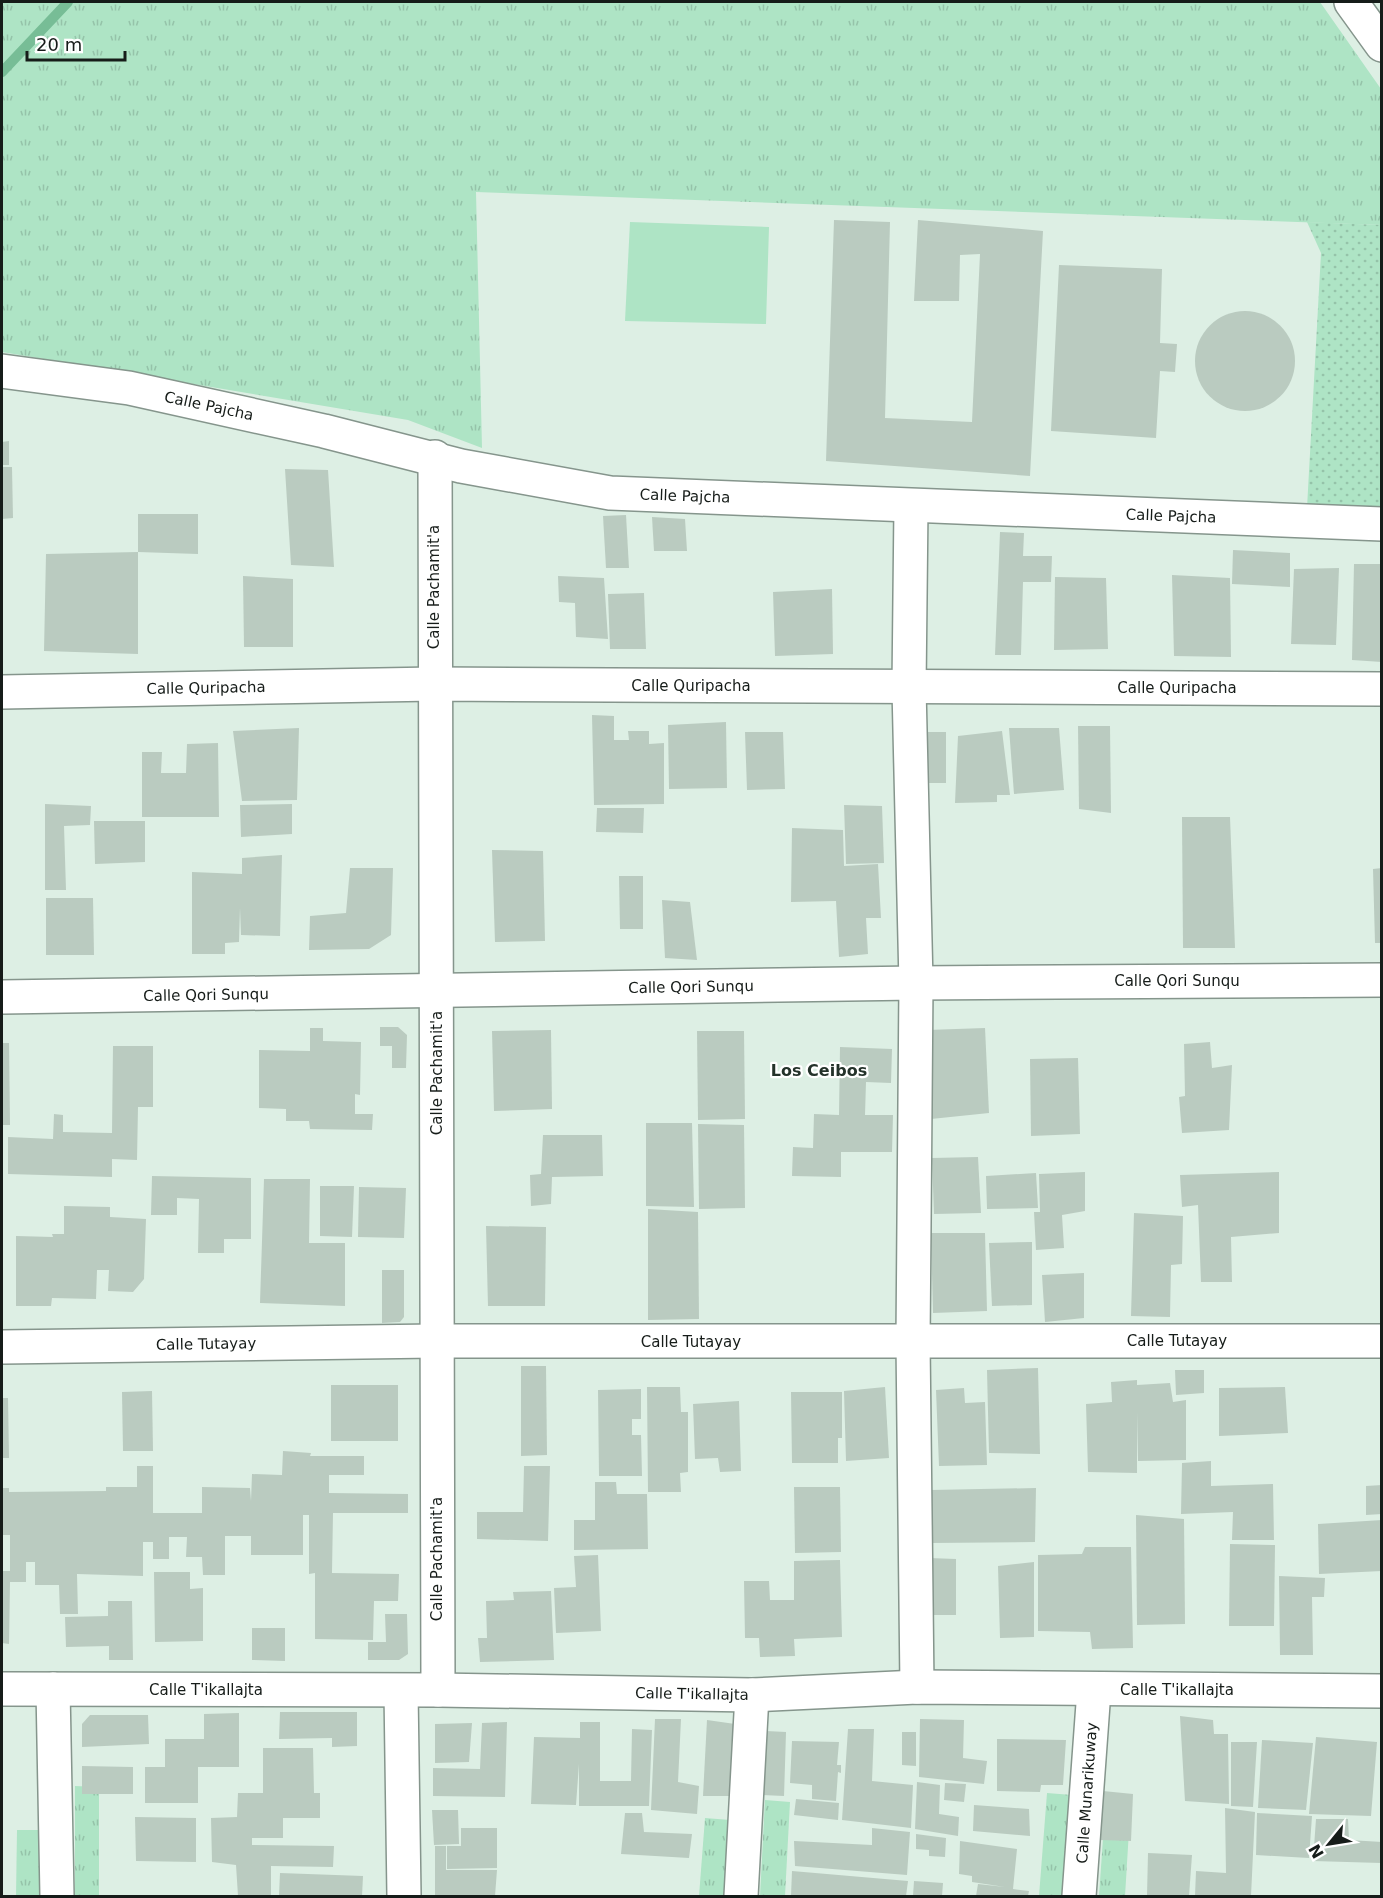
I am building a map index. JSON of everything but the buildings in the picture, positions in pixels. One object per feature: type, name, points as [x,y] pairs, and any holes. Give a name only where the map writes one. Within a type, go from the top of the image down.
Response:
[{"type":"street","points":[[1351,2],[1382,45]]},
{"type":"street","name":"Calle Pajcha","points":[[2,371],[129,388],[435,457],[461,466],[610,493],[1382,524]]},
{"type":"street","name":"Calle Pachamit'a","points":[[435,457],[434,684],[437,992],[435,1341],[438,1690]]},
{"type":"street","points":[[911,506],[909,687],[916,983],[914,1342],[917,1687]]},
{"type":"street","name":"Calle Quripacha","points":[[2,692],[434,684],[1382,689]]},
{"type":"street","name":"Calle Qori Sunqu","points":[[2,997],[916,983],[1382,980]]},
{"type":"street","name":"Calle Tutayay","points":[[2,1347],[435,1341],[1382,1341]]},
{"type":"street","name":"Calle T'ikallajta","points":[[2,1689],[438,1690],[752,1695],[917,1687],[1094,1690],[1382,1690]]},
{"type":"street","points":[[53,1689],[57,1896]]},
{"type":"street","name":"Calle Munarikuway","points":[[1079,1896],[1094,1690]]},
{"type":"street","points":[[401,1691],[404,1896]]},
{"type":"street","points":[[741,1896],[752,1695]]},
{"type":"green space","points":[[2,2],[1320,2],[1381,89],[1381,225],[476,192],[482,448],[408,420],[2,352]]},
{"type":"green space","points":[[630,222],[769,227],[766,324],[625,321]]},
{"type":"green space","points":[[1307,222],[1381,225],[1381,511],[1307,508],[1321,253]]},
{"type":"green space","points":[[75,1786],[99,1787],[99,1896],[75,1896]]},
{"type":"green space","points":[[1047,1793],[1072,1795],[1064,1896],[1039,1896]]},
{"type":"green space","points":[[1106,1795],[1131,1798],[1125,1896],[1099,1896]]},
{"type":"green space","points":[[765,1800],[790,1802],[785,1896],[760,1896]]},
{"type":"green space","points":[[705,1818],[730,1820],[724,1896],[699,1896]]},
{"type":"green space","points":[[17,1830],[42,1830],[41,1896],[16,1896]]},
{"type":"waterway","points":[[2,72],[68,2]]},
{"type":"district","name":"Los Ceibos","points":[[819,1070]]}]
